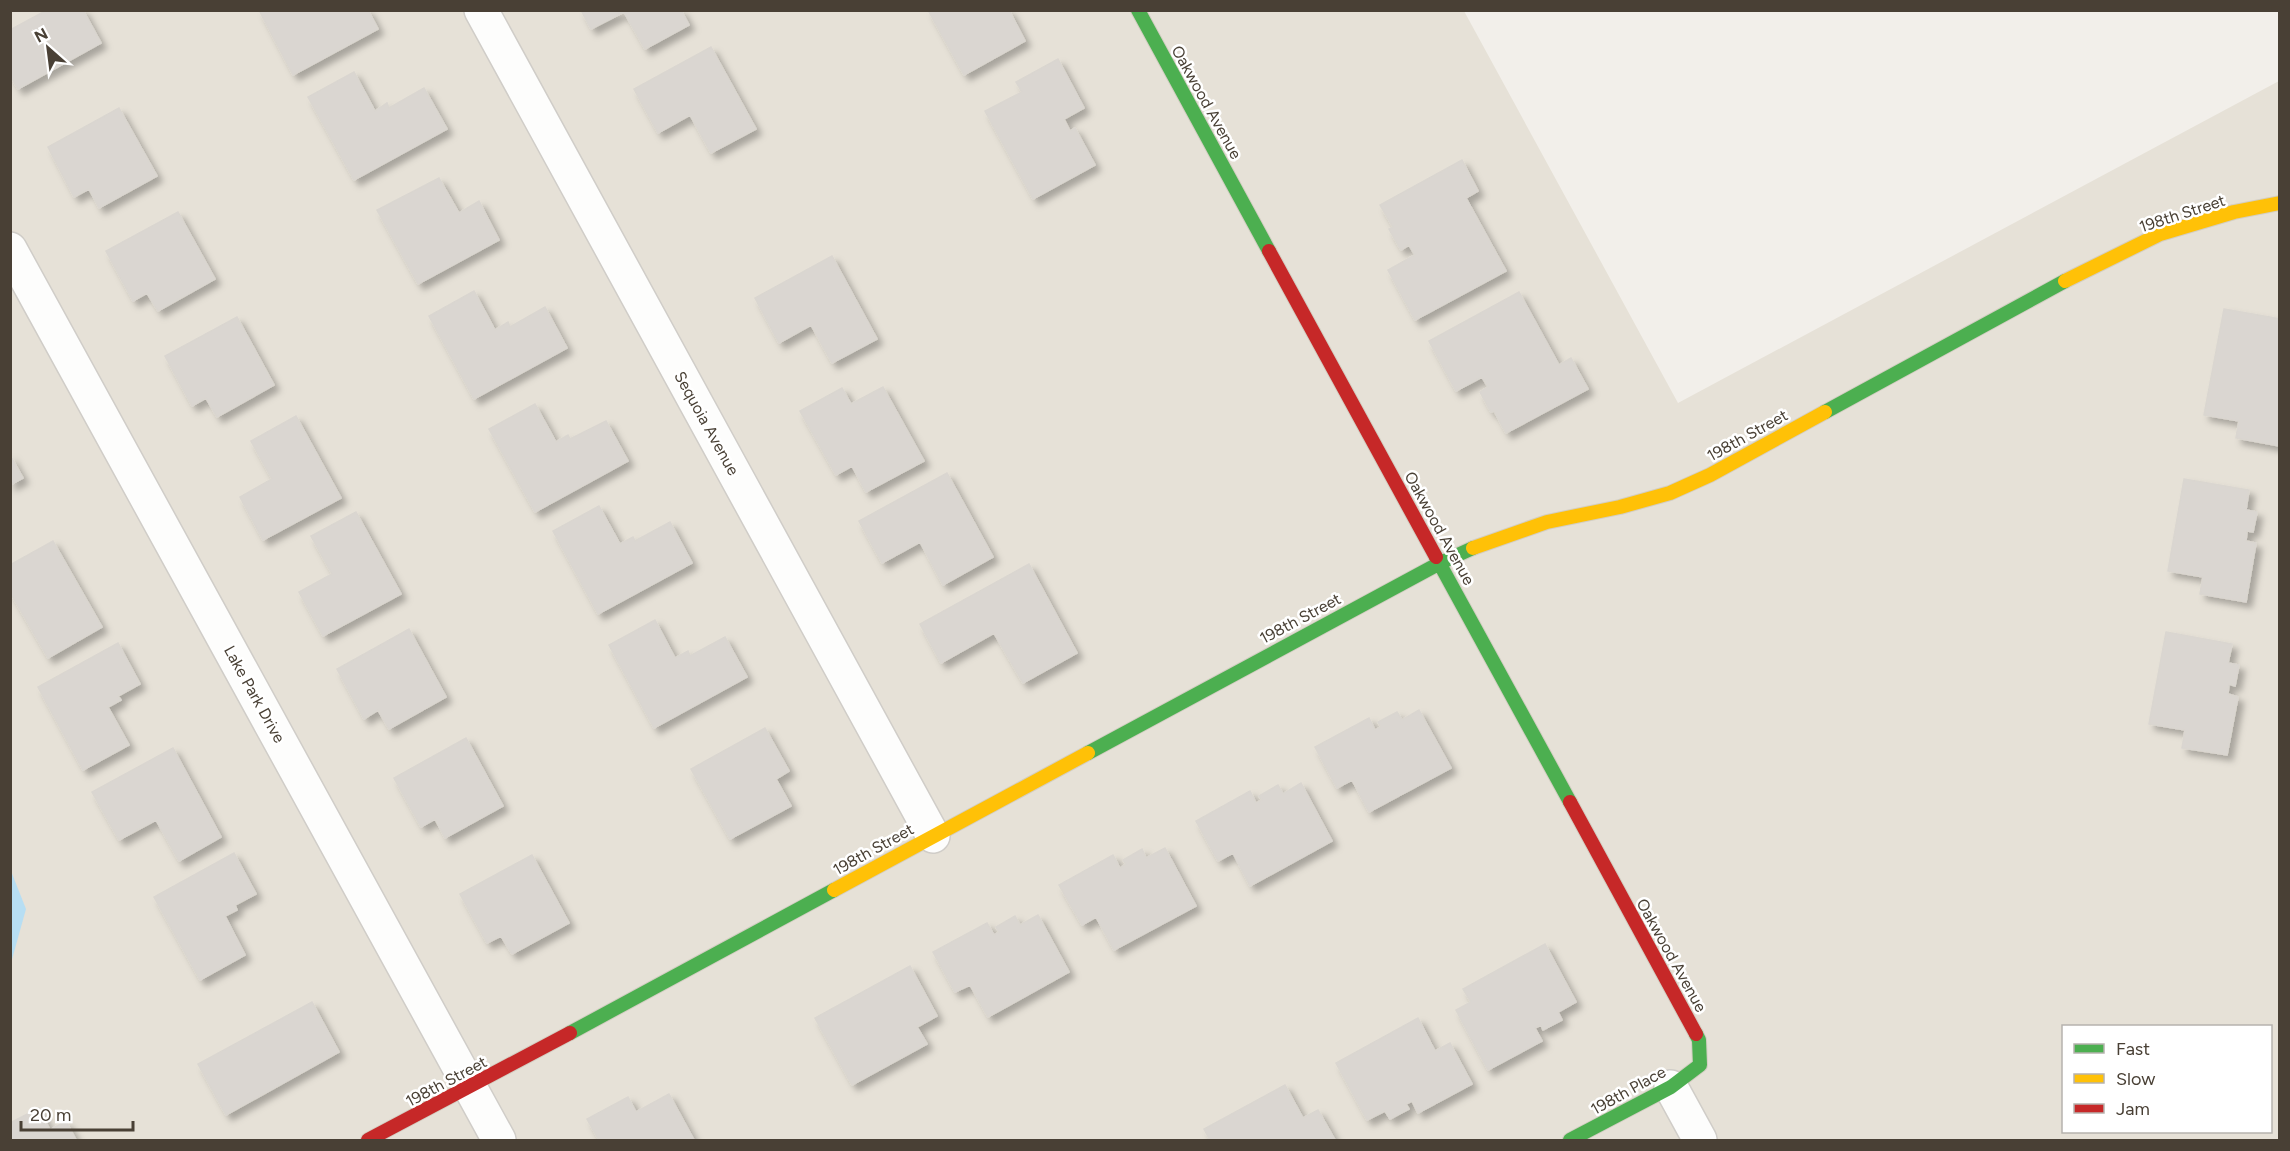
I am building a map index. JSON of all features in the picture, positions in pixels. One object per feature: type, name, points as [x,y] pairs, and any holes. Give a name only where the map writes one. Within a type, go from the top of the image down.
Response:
[{"type":"street","name":"Sequoia Avenue","points":[[481,10],[933,836]]},
{"type":"street","name":"Oakwood Avenue","points":[[1138,10],[1699,1040],[1700,1065]]},
{"type":"street","name":"198th Street","points":[[368,1140],[471,1087],[1440,563],[1489,542],[1547,522],[1620,507],[1670,493],[1710,475],[2094,265],[2160,234],[2234,212],[2280,203]]},
{"type":"street","name":"Lake Park Drive","points":[[10,249],[499,1140]]},
{"type":"street","name":"198th Place","points":[[1570,1140],[1671,1087],[1700,1065]]},
{"type":"street","points":[[1671,1087],[1700,1140]]},
{"type":"shaded area","points":[[10,11],[1464,11],[1678,403],[2279,81],[2279,1140],[11,1140]]},
{"type":"water","points":[[11,871],[26,909],[11,963]]},
{"type":"building","points":[[47,10],[83,10],[101,43],[18,89],[10,75],[10,30]]},
{"type":"building","points":[[259,10],[368,10],[378,29],[293,75]]},
{"type":"building","points":[[581,10],[681,10],[689,25],[645,49],[624,12],[591,29]]},
{"type":"building","points":[[928,10],[1009,10],[1025,41],[964,75]]},
{"type":"building","points":[[711,47],[756,129],[711,153],[690,115],[658,133],[634,89]]},
{"type":"building","points":[[1058,59],[1084,108],[1064,119],[1070,131],[1075,128],[1095,165],[1033,199],[985,111],[1022,92],[1016,82]]},
{"type":"building","points":[[354,72],[375,111],[387,103],[389,108],[424,88],[447,129],[354,180],[308,97]]},
{"type":"building","points":[[119,108],[157,176],[99,208],[89,189],[74,197],[48,147]]},
{"type":"building","points":[[1462,160],[1478,191],[1466,198],[1506,271],[1415,320],[1388,270],[1415,255],[1409,245],[1401,250],[1389,229],[1393,227],[1380,205]]},
{"type":"building","points":[[439,178],[459,213],[479,201],[499,240],[418,284],[377,210]]},
{"type":"building","points":[[178,212],[215,279],[158,311],[147,293],[133,301],[106,251]]},
{"type":"building","points":[[832,256],[877,339],[832,363],[811,325],[779,343],[755,298]]},
{"type":"building","points":[[474,291],[495,330],[508,322],[510,327],[545,307],[567,348],[474,399],[429,316]]},
{"type":"building","points":[[1519,292],[1559,365],[1571,358],[1588,389],[1506,433],[1480,392],[1488,387],[1482,377],[1456,391],[1429,341]]},
{"type":"building","points":[[2224,309],[2280,319],[2280,446],[2236,438],[2239,421],[2204,415]]},
{"type":"building","points":[[237,317],[274,385],[217,417],[206,398],[192,406],[165,356]]},
{"type":"building","points":[[883,387],[924,461],[866,492],[852,466],[836,475],[800,411],[842,388],[851,404]]},
{"type":"building","points":[[535,404],[556,442],[568,435],[570,439],[606,421],[628,461],[535,512],[489,429]]},
{"type":"building","points":[[296,416],[341,498],[263,540],[240,497],[272,479],[251,441]]},
{"type":"building","points":[[10,455],[23,478],[10,485]]},
{"type":"building","points":[[947,473],[993,557],[943,585],[920,542],[882,563],[859,521]]},
{"type":"building","points":[[2184,479],[2249,490],[2246,510],[2257,512],[2253,532],[2247,531],[2246,541],[2256,543],[2246,602],[2200,594],[2203,577],[2168,571]]},
{"type":"building","points":[[599,506],[620,544],[633,537],[635,541],[670,522],[692,563],[598,614],[553,531]]},
{"type":"building","points":[[356,512],[401,594],[323,636],[299,592],[332,574],[311,536]]},
{"type":"building","points":[[53,541],[102,627],[48,658],[10,592],[10,565]]},
{"type":"building","points":[[1029,564],[1077,653],[1023,683],[994,633],[941,663],[920,624]]},
{"type":"building","points":[[655,620],[675,658],[688,651],[690,656],[725,637],[747,677],[654,728],[609,645]]},
{"type":"building","points":[[409,629],[446,697],[389,729],[378,710],[364,719],[337,669]]},
{"type":"building","points":[[2166,632],[2232,644],[2228,663],[2239,665],[2235,686],[2229,684],[2228,694],[2238,697],[2227,755],[2182,748],[2185,730],[2149,724]]},
{"type":"building","points":[[118,643],[140,684],[118,696],[121,700],[108,707],[129,745],[83,770],[38,687]]},
{"type":"building","points":[[1419,710],[1451,768],[1369,812],[1352,780],[1337,788],[1315,747],[1369,718],[1375,730],[1381,727],[1378,722],[1397,712],[1402,720]]},
{"type":"building","points":[[765,728],[789,771],[776,779],[791,806],[730,839],[691,769]]},
{"type":"building","points":[[466,738],[503,806],[445,838],[435,819],[421,827],[394,778]]},
{"type":"building","points":[[173,748],[221,837],[179,861],[156,820],[119,840],[92,792]]},
{"type":"building","points":[[1301,783],[1332,841],[1250,886],[1233,853],[1218,861],[1196,821],[1250,791],[1256,803],[1262,800],[1259,796],[1278,785],[1283,794]]},
{"type":"building","points":[[1165,848],[1196,906],[1114,950],[1096,917],[1082,925],[1059,885],[1113,855],[1120,868],[1126,864],[1123,860],[1142,849],[1146,858]]},
{"type":"building","points":[[234,853],[256,894],[235,905],[237,910],[225,916],[245,955],[200,980],[154,897]]},
{"type":"building","points":[[532,855],[569,923],[512,954],[501,936],[487,943],[460,894]]},
{"type":"building","points":[[1038,915],[1069,972],[988,1017],[970,985],[955,992],[933,952],[987,923],[994,935],[999,932],[996,927],[1015,916],[1020,925]]},
{"type":"building","points":[[1545,944],[1576,1002],[1558,1012],[1562,1020],[1543,1030],[1541,1025],[1535,1028],[1542,1041],[1488,1070],[1456,1010],[1471,1002],[1463,989]]},
{"type":"building","points":[[910,966],[937,1016],[917,1027],[927,1044],[852,1085],[815,1018]]},
{"type":"building","points":[[312,1002],[339,1052],[226,1115],[198,1064]]},
{"type":"building","points":[[1418,1018],[1435,1051],[1450,1043],[1472,1084],[1418,1113],[1412,1101],[1406,1104],[1409,1109],[1390,1119],[1385,1111],[1367,1120],[1336,1063]]},
{"type":"building","points":[[1285,1085],[1303,1118],[1318,1110],[1335,1140],[1210,1140],[1204,1129]]},
{"type":"building","points":[[669,1094],[694,1140],[599,1140],[587,1119],[628,1097],[636,1112]]},
{"type":"building","points":[[39,1108],[50,1130],[66,1121],[76,1140],[10,1140],[10,1123]]},
{"type":"traffic: fast","points":[[1138,10],[1269,251]]},
{"type":"traffic: fast","points":[[1825,412],[2065,281]]},
{"type":"traffic: fast","points":[[1088,753],[1440,563],[1473,548]]},
{"type":"traffic: fast","points":[[1436,557],[1570,802]]},
{"type":"traffic: fast","points":[[570,1033],[834,890]]},
{"type":"traffic: fast","points":[[1570,1140],[1671,1087],[1700,1065],[1699,1040],[1696,1034]]},
{"type":"traffic: slow","points":[[2065,281],[2160,234],[2234,212],[2280,203]]},
{"type":"traffic: slow","points":[[1473,548],[1547,522],[1620,507],[1670,493],[1710,475],[1825,412]]},
{"type":"traffic: slow","points":[[834,890],[1088,753]]},
{"type":"traffic: jam","points":[[1269,251],[1436,557]]},
{"type":"traffic: jam","points":[[1570,802],[1696,1034]]},
{"type":"traffic: jam","points":[[368,1140],[570,1033]]}]
